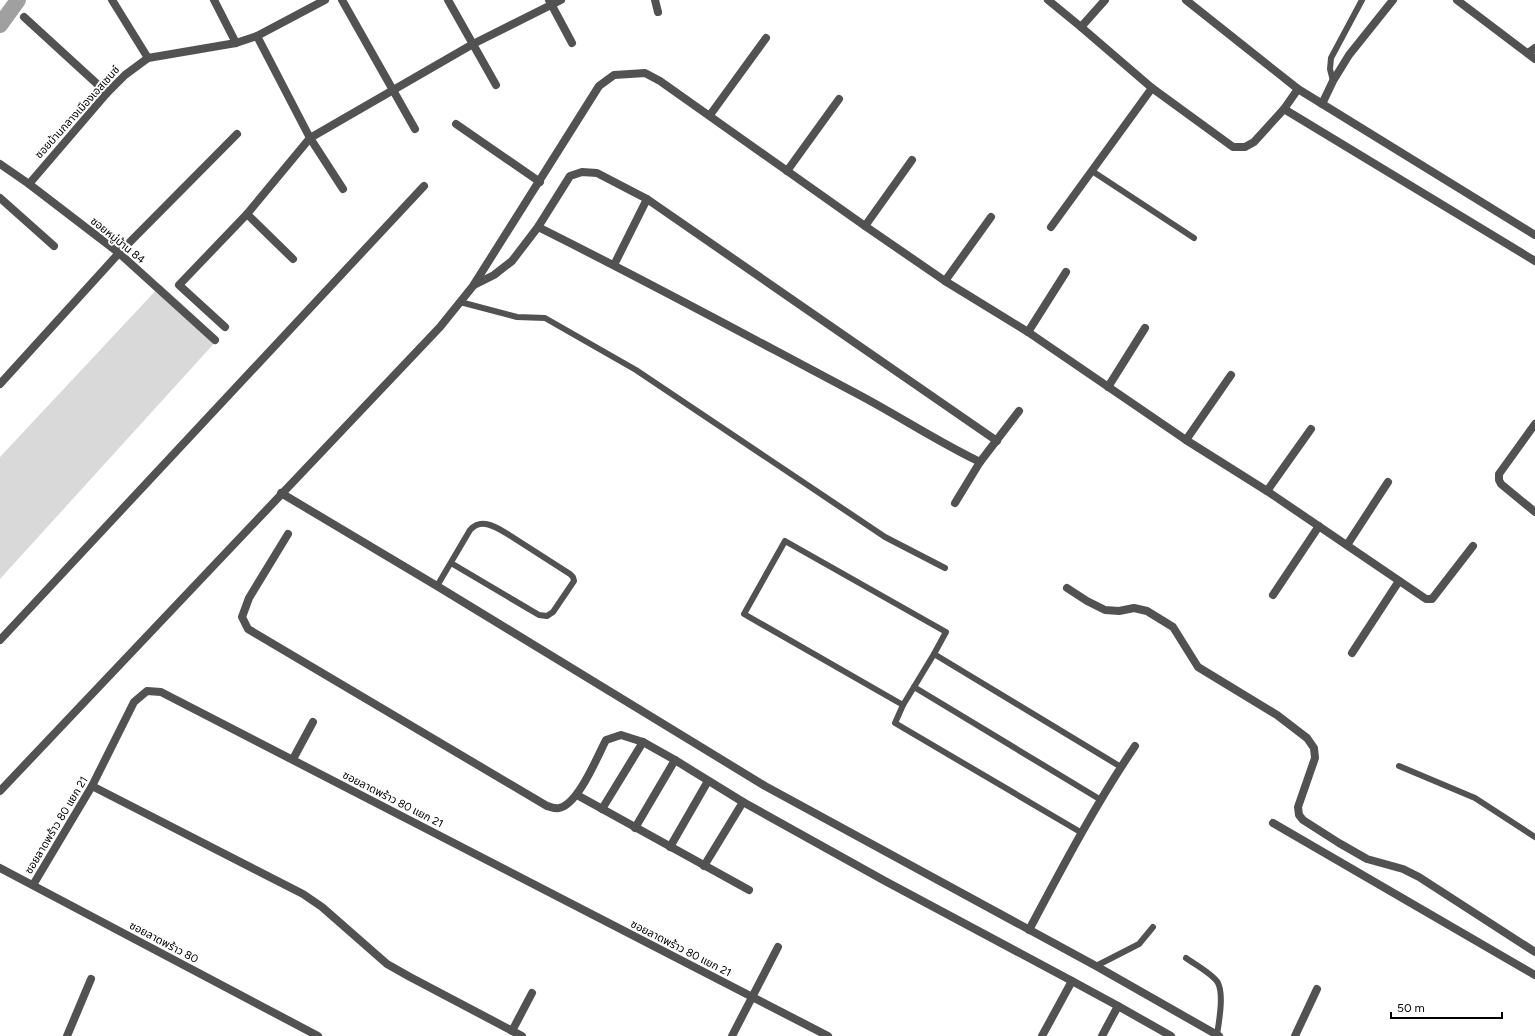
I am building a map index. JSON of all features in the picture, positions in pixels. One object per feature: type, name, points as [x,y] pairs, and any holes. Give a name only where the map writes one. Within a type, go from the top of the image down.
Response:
[{"type":"street","points":[[112,0],[148,58]]},
{"type":"street","points":[[214,0],[236,43]]},
{"type":"street","points":[[342,0],[415,129]]},
{"type":"street","points":[[448,0],[496,84]]},
{"type":"street","points":[[225,327],[179,285],[247,214],[310,138],[473,44],[550,2],[561,0]]},
{"type":"street","points":[[654,0],[658,12]]},
{"type":"street","points":[[1048,0],[1152,88],[1233,147],[1245,147],[1254,142],[1284,109],[1298,89]]},
{"type":"street","points":[[1081,27],[1105,0]]},
{"type":"street","points":[[1186,0],[1298,89],[1535,235]]},
{"type":"street","points":[[1322,104],[1333,81],[1349,55],[1393,0]]},
{"type":"street","points":[[1457,0],[1535,59]]},
{"type":"street","name":"ซอยบ้านกลางเมืองเอสเซนซ์","points":[[29,184],[107,93],[125,75],[148,58],[236,43],[257,36],[322,1]]},
{"type":"street","points":[[550,2],[572,43]]},
{"type":"street","points":[[24,18],[107,93]]},
{"type":"street","points":[[257,36],[310,138],[343,188]]},
{"type":"street","points":[[710,115],[766,38]]},
{"type":"street","points":[[1528,53],[1535,48]]},
{"type":"street","points":[[0,791],[440,326],[473,286],[540,182],[599,86],[614,75],[645,73],[660,81],[865,226],[945,280],[1028,332],[1186,440],[1267,490],[1426,599],[1432,599],[1473,546]]},
{"type":"street","points":[[1051,228],[1152,88]]},
{"type":"street","points":[[787,171],[839,99]]},
{"type":"street","points":[[1284,109],[1535,261]]},
{"type":"street","points":[[456,124],[540,182]]},
{"type":"street","points":[[0,384],[119,253],[237,134]]},
{"type":"street","points":[[865,226],[912,160]]},
{"type":"street","name":"ซอยหมู่บ้าน 84","points":[[0,164],[29,184],[119,253],[215,340]]},
{"type":"street","points":[[473,286],[494,275],[512,261],[538,227],[570,176],[582,172],[597,174],[646,199],[997,441]]},
{"type":"street","points":[[0,640],[424,186]]},
{"type":"street","points":[[0,198],[54,246]]},
{"type":"street","points":[[614,265],[646,199]]},
{"type":"street","points":[[247,214],[293,259]]},
{"type":"street","points":[[945,280],[991,217]]},
{"type":"street","points":[[538,227],[614,265],[883,408],[959,452],[980,462]]},
{"type":"street","points":[[1028,332],[1066,272]]},
{"type":"street","points":[[1108,387],[1145,328]]},
{"type":"street","points":[[1186,440],[1231,375]]},
{"type":"street","points":[[955,503],[980,462],[1018,411]]},
{"type":"street","points":[[1535,424],[1500,474],[1499,480],[1500,484],[1535,512]]},
{"type":"street","points":[[1267,490],[1311,429]]},
{"type":"street","points":[[1347,545],[1388,482]]},
{"type":"street","points":[[281,493],[437,586],[765,786],[1096,966],[1218,1035]]},
{"type":"street","points":[[1272,595],[1319,526]]},
{"type":"street","points":[[288,534],[249,598],[242,617],[248,629],[547,806],[558,809],[567,805],[577,795],[606,740],[621,735],[643,742],[743,802],[1171,1036]]},
{"type":"street","points":[[1352,652],[1400,581]]},
{"type":"street","points":[[1067,588],[1104,610],[1119,611],[1134,608],[1147,611],[1173,627],[1198,667],[1277,715],[1307,738],[1314,748],[1315,758],[1298,807],[1299,815],[1308,823],[1367,859],[1402,869],[1419,876],[1535,952]]},
{"type":"street","name":"ซอยลาดพร้าว 80 แยก 21","points":[[33,885],[92,786],[134,702],[147,691],[161,692],[828,1036]]},
{"type":"street","points":[[293,759],[313,722]]},
{"type":"street","points":[[602,809],[643,742]]},
{"type":"street","points":[[1029,930],[1101,800],[1135,746]]},
{"type":"street","points":[[635,828],[675,760]]},
{"type":"street","points":[[670,847],[708,780]]},
{"type":"street","points":[[92,786],[303,894],[322,907],[387,964],[522,1036]]},
{"type":"street","points":[[577,795],[749,890]]},
{"type":"street","points":[[704,866],[743,802]]},
{"type":"street","points":[[1273,823],[1535,975]]},
{"type":"street","name":"ซอยลาดพร้าว 80","points":[[0,868],[318,1036]]},
{"type":"street","points":[[732,1036],[778,946]]},
{"type":"street","points":[[67,1036],[91,979]]},
{"type":"street","points":[[1042,1036],[1072,981]]},
{"type":"street","points":[[1295,1036],[1317,989]]},
{"type":"street","points":[[512,1031],[532,993]]},
{"type":"street","points":[[1102,1036],[1118,1006]]},
{"type":"lane","points":[[1333,81],[1330,69],[1331,58],[1362,0]]},
{"type":"lane","points":[[1092,171],[1194,238]]},
{"type":"lane","points":[[460,302],[517,317],[545,318],[636,370],[884,537],[945,568]]},
{"type":"lane","points":[[437,586],[470,530],[474,525],[485,524],[512,536],[570,574],[574,581],[553,612],[547,616],[539,614],[451,563]]},
{"type":"lane","points":[[903,705],[744,614],[785,541],[946,632],[903,705],[895,723],[1082,833]]},
{"type":"lane","points":[[934,654],[1121,767]]},
{"type":"lane","points":[[914,687],[1101,800]]},
{"type":"lane","points":[[1400,766],[1474,798],[1535,837]]},
{"type":"lane","points":[[1096,966],[1139,944],[1153,927]]},
{"type":"lane","points":[[1186,958],[1218,982],[1220,995],[1218,1035]]},
{"type":"shaded area","points":[[161,285],[219,338],[0,579],[0,457]]},
{"type":"waterway","points":[[0,25],[18,0]]}]
